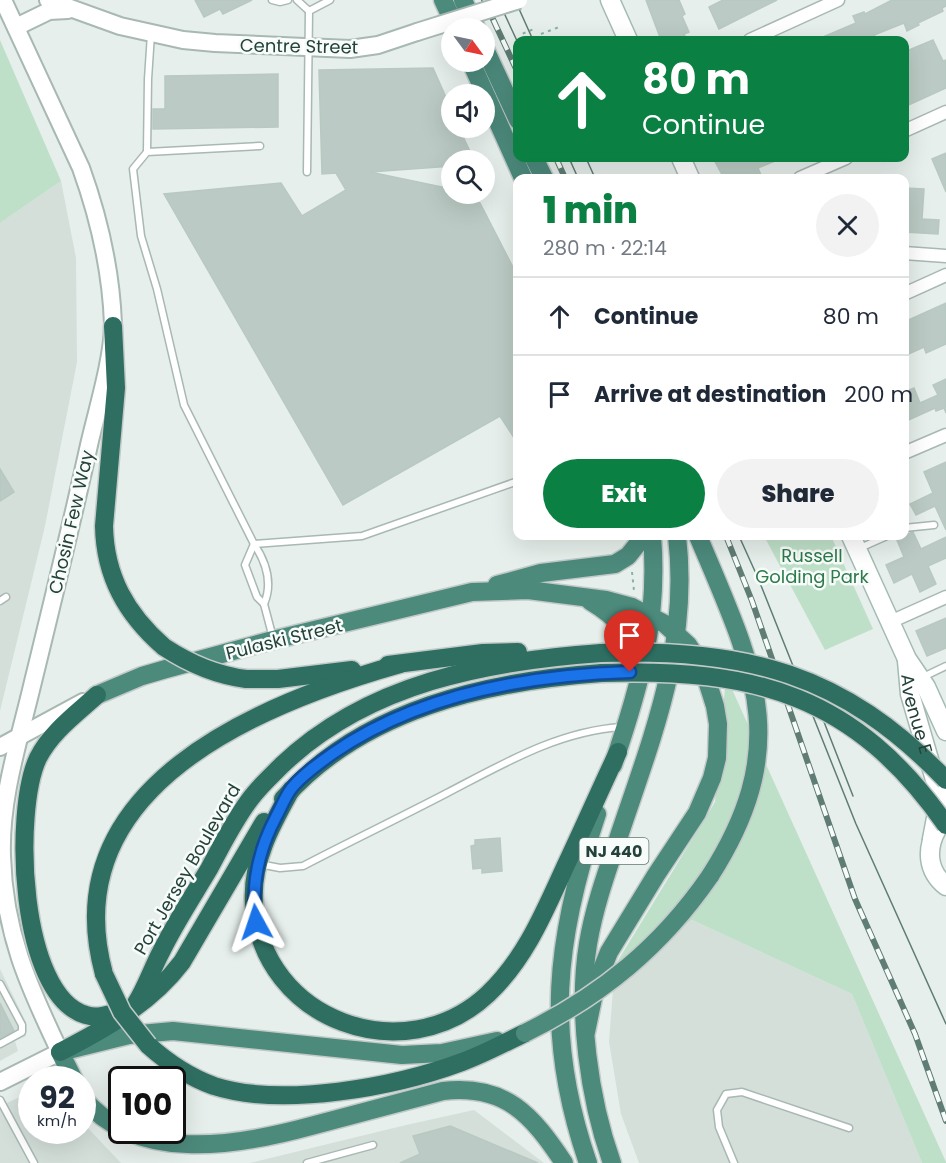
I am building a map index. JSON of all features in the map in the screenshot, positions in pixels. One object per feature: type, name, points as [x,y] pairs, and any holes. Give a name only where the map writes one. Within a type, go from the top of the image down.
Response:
[{"type":"highway","points":[[443,0],[451,18]]},
{"type":"highway","points":[[463,0],[471,18]]},
{"type":"highway","points":[[495,71],[513,109]]},
{"type":"highway","points":[[475,72],[513,156]]},
{"type":"highway","points":[[113,326],[116,388],[104,526],[106,552],[112,576],[128,609],[150,635],[164,647],[194,666],[246,680],[278,679],[483,653],[601,653]]},
{"type":"highway","points":[[472,592],[533,574],[615,564],[634,550],[641,540]]},
{"type":"highway","name":"NJ 440","points":[[588,1163],[572,1106],[562,1058],[559,1014],[560,974],[576,880],[639,684],[652,616],[654,587],[652,540]]},
{"type":"highway","name":"NJ 440","points":[[612,1163],[597,1113],[588,1058],[585,973],[588,944],[598,898],[662,706],[670,675],[680,576],[677,540]]},
{"type":"highway","points":[[400,664],[303,695],[245,722],[200,750],[156,784],[117,834],[102,872],[96,902],[95,933],[104,974],[122,1012],[148,1045],[179,1070],[214,1086],[253,1094],[292,1095],[371,1086],[419,1075],[461,1063],[568,1011],[628,968],[664,934],[696,896],[735,834],[752,788],[757,766],[759,720],[757,698],[746,654],[701,540]]},
{"type":"highway","name":"Pulaski Street","points":[[97,695],[142,676],[273,640],[472,592],[528,590],[582,597],[617,602],[652,616],[676,633],[697,657],[710,689],[715,706],[718,740],[712,778],[687,830],[656,874],[609,952],[596,984],[586,1032]]},
{"type":"highway","name":"Pulaski Street","points":[[582,597],[611,615],[628,634],[638,661],[639,684]]},
{"type":"highway","name":"Port Jersey Boulevard","points":[[133,1007],[162,950],[241,812],[263,784],[310,741],[329,728],[371,704],[438,679],[503,664],[601,653],[668,653],[738,661],[792,674],[833,692],[871,715],[910,745],[946,780]]},
{"type":"highway","name":"Port Jersey Boulevard","points":[[60,1052],[106,1027],[159,990],[182,962],[250,843],[275,808],[306,774],[342,747],[381,725],[412,712],[507,685],[538,679],[602,673],[654,672],[701,675],[765,687],[805,700],[841,719],[881,750],[922,792],[946,825]]},
{"type":"highway","points":[[639,684],[670,675],[692,678],[710,689]]},
{"type":"highway","points":[[97,695],[54,734],[36,763],[24,830],[25,879],[32,927],[39,951],[53,987],[65,1003],[78,1012],[93,1017],[133,1007]]},
{"type":"highway","points":[[291,790],[267,834],[258,864],[254,904],[262,941],[278,972],[300,997],[329,1017],[364,1029],[402,1032],[439,1025],[463,1013],[502,980],[525,949],[543,916],[618,752]]},
{"type":"highway","points":[[67,1066],[60,1052],[129,1035],[173,1031],[381,1054],[422,1055],[461,1050],[525,1033]]},
{"type":"highway","points":[[96,1114],[132,1140],[158,1149],[206,1151],[243,1144],[443,1091],[474,1089],[503,1099],[518,1108],[542,1132],[564,1163]]},
{"type":"main road","points":[[610,0],[626,36]]},
{"type":"main road","name":"Avenue E","points":[[854,542],[907,659],[927,687],[946,731]]},
{"type":"main road","name":"Avenue E","points":[[907,659],[910,694],[940,797],[929,849],[932,869],[937,878],[946,886]]},
{"type":"main road","points":[[932,839],[936,830],[946,820]]},
{"type":"street","name":"Chosin Few Way","points":[[3,0],[92,196],[107,259],[113,326],[100,397],[5,801],[1,853],[7,907],[19,957],[34,997],[60,1052]]},
{"type":"street","name":"Centre Street","points":[[48,0],[76,12],[151,34],[215,43],[307,48],[365,48],[519,0]]},
{"type":"street","points":[[759,36],[838,0]]},
{"type":"street","name":"Centre Street","points":[[16,27],[56,9],[76,12]]},
{"type":"street","points":[[909,129],[946,112]]},
{"type":"street","points":[[809,174],[837,162]]},
{"type":"street","points":[[909,253],[946,256]]},
{"type":"street","points":[[909,292],[946,276]]},
{"type":"street","points":[[909,451],[946,435]]},
{"type":"street","points":[[890,622],[946,597]]},
{"type":"street","name":"Pulaski Street","points":[[0,747],[97,695]]},
{"type":"street","name":"Port Jersey Boulevard","points":[[0,1082],[60,1052]]},
{"type":"lane","points":[[272,0],[280,2],[288,0]]},
{"type":"lane","points":[[297,0],[309,11]]},
{"type":"lane","points":[[309,11],[330,0]]},
{"type":"lane","points":[[307,172],[309,11]]},
{"type":"lane","points":[[151,34],[147,152],[133,169],[141,236],[157,289],[184,405],[254,544],[264,559],[269,591],[264,604]]},
{"type":"lane","points":[[147,152],[260,146]]},
{"type":"lane","points":[[254,544],[362,536],[513,483]]},
{"type":"lane","points":[[909,528],[934,525]]},
{"type":"lane","points":[[254,544],[245,565],[257,597],[264,604],[273,640]]},
{"type":"lane","points":[[921,679],[946,666]]},
{"type":"lane","points":[[258,864],[280,868],[303,866],[517,756],[572,735],[597,729],[626,727]]},
{"type":"lane","points":[[0,984],[22,1025],[22,1032],[0,1044]]},
{"type":"lane","points":[[734,1163],[719,1127],[717,1110],[726,1094],[742,1092],[849,1128]]},
{"type":"lane","points":[[0,1100],[34,1163]]},
{"type":"lane","points":[[307,1163],[373,1145]]},
{"type":"path","points":[[541,34],[559,27]]},
{"type":"path","points":[[523,36],[522,34],[536,28]]},
{"type":"path","points":[[632,567],[634,591]]},
{"type":"shaded area","points":[[61,181],[76,258],[77,362],[45,526],[0,711],[0,223]]},
{"type":"shaded area","points":[[692,920],[852,994],[922,1163],[639,1163],[621,1114],[609,1042],[614,976]]},
{"type":"shaded area","points":[[0,969],[26,1022],[26,1036],[15,1041],[18,1051],[0,1061]]},
{"type":"shaded area","points":[[18,1098],[18,1144],[96,1144],[96,1137],[121,1163],[0,1163],[0,1106]]},
{"type":"shaded area","points":[[474,1110],[544,1163],[250,1163],[406,1125]]},
{"type":"green space","points":[[0,40],[61,181],[0,223]]},
{"type":"green space","name":"Russell Golding Park","points":[[766,540],[833,540],[873,629],[825,650]]},
{"type":"green space","points":[[726,676],[946,1163],[922,1163],[852,994],[692,920],[614,976],[614,967],[715,802]]},
{"type":"building","points":[[195,0],[252,0],[223,14],[220,9],[204,17]]},
{"type":"building","points":[[646,0],[679,0],[685,14],[682,16],[689,32],[684,34],[685,36],[660,36]]},
{"type":"building","points":[[723,0],[777,0],[719,29],[709,7]]},
{"type":"building","points":[[892,0],[946,0],[943,11],[907,31],[904,23],[875,36],[825,36],[856,23],[853,16],[864,12],[865,14]]},
{"type":"building","points":[[933,40],[943,61],[946,60],[946,88],[909,105],[909,50]]},
{"type":"building","points":[[433,68],[441,86],[441,138],[464,138],[469,150],[441,150],[441,167],[370,172],[441,187],[441,204],[481,204],[513,267],[513,436],[500,416],[343,505],[164,194],[281,183],[302,216],[346,190],[336,173],[322,174],[319,70]]},
{"type":"building","points":[[278,74],[278,127],[153,129],[153,109],[165,109],[165,76]]},
{"type":"building","points":[[946,153],[946,192],[932,159]]},
{"type":"building","points":[[715,162],[772,162],[758,168],[761,174],[722,174]]},
{"type":"building","points":[[909,188],[924,189],[922,219],[939,220],[938,234],[909,232]]},
{"type":"building","points":[[946,303],[946,344],[926,353],[924,347],[909,354],[909,320]]},
{"type":"building","points":[[946,379],[946,413],[944,408],[936,411],[935,408],[909,420],[909,390],[914,388],[920,403],[938,395],[933,385]]},
{"type":"building","points":[[946,462],[946,530],[935,506],[916,515],[910,504],[933,493],[924,472]]},
{"type":"building","points":[[0,469],[14,492],[0,501]]},
{"type":"building","points":[[913,532],[921,549],[946,537],[946,558],[928,566],[936,584],[920,592],[912,574],[894,583],[886,565],[904,557],[897,540],[909,540],[909,533]]},
{"type":"building","points":[[946,618],[946,648],[927,656],[916,631]]},
{"type":"building","points":[[500,838],[502,871],[482,873],[482,868],[473,869],[471,846],[475,845],[475,840]]},
{"type":"building","points":[[0,1003],[14,1031],[0,1038]]},
{"type":"building","points":[[450,1126],[538,1163],[400,1163],[420,1154],[413,1136]]},
{"type":"tram line","points":[[498,0],[515,36]]},
{"type":"tram line","points":[[515,0],[531,36]]},
{"type":"tram line","points":[[571,162],[576,174]]},
{"type":"tram line","points":[[588,162],[593,174]]},
{"type":"tram line","points":[[741,540],[856,824],[946,1024]]},
{"type":"tram line","points":[[817,704],[853,796]]},
{"type":"railway","points":[[484,0],[513,62]]},
{"type":"railway","points":[[558,162],[563,174]]},
{"type":"railway","points":[[728,540],[752,601],[855,899],[915,1034],[946,1121]]},
{"type":"route","points":[[256,922],[254,904],[256,869],[267,834],[291,790],[306,774],[342,747],[361,735],[412,712],[475,692],[538,679],[630,672]]}]
